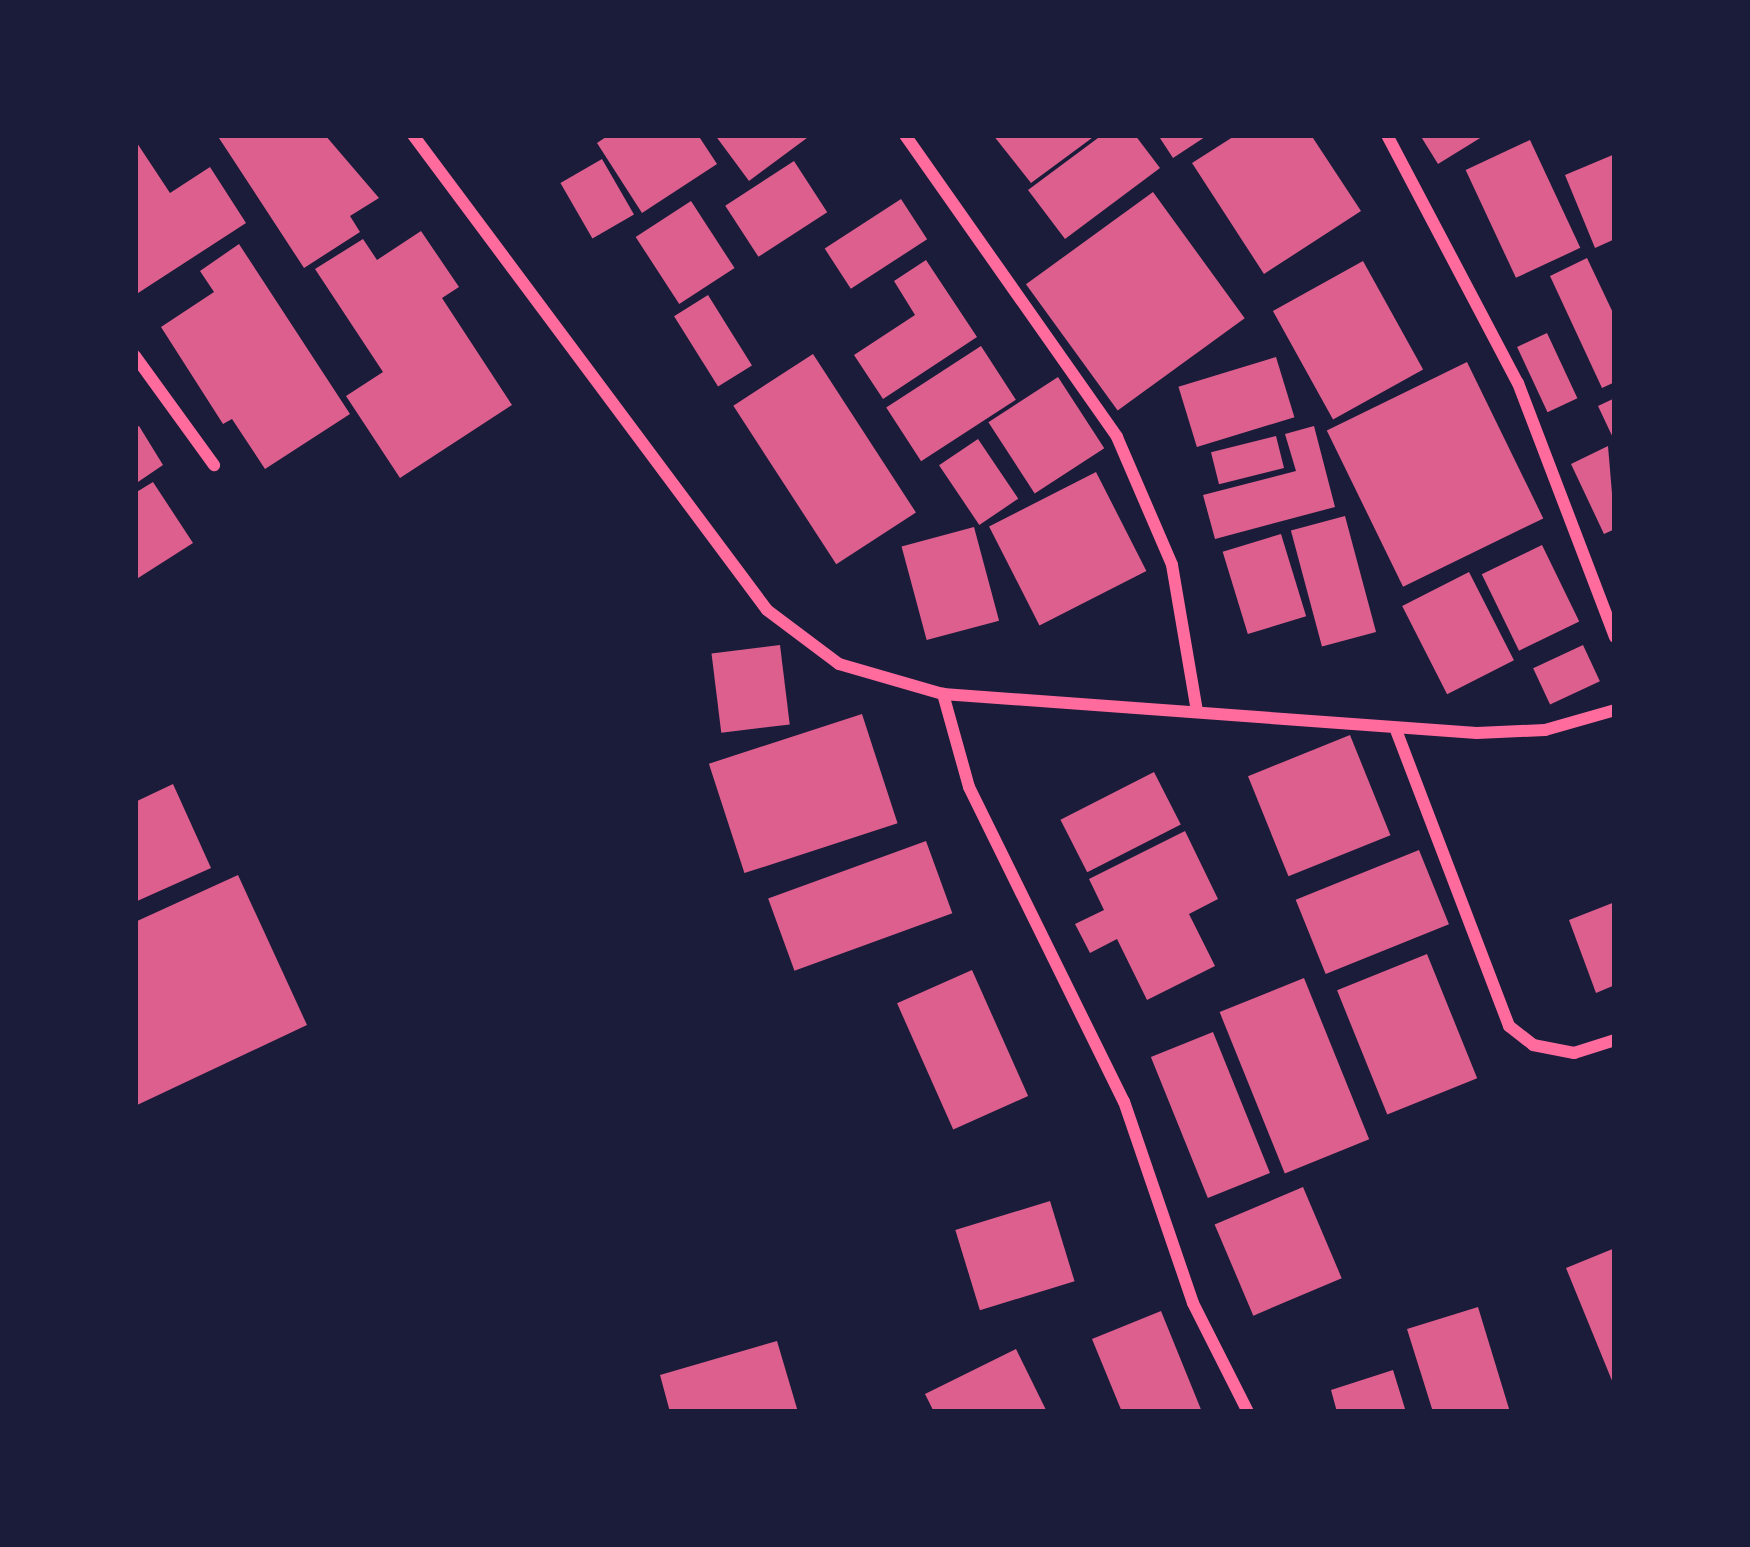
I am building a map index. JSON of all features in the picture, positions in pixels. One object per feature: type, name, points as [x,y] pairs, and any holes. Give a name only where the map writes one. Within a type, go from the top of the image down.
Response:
[{"type":"street","points":[[413,135],[767,610],[839,664],[943,694],[1334,717],[1396,730],[1545,730],[1615,710]]},
{"type":"street","points":[[905,135],[1117,436],[1172,565],[1197,712]]},
{"type":"street","points":[[1387,135],[1517,383],[1615,637]]},
{"type":"street","points":[[135,356],[214,465]]},
{"type":"street","points":[[943,694],[969,787],[1124,1102],[1192,1303],[1248,1412]]},
{"type":"street","points":[[1396,730],[1509,1026],[1533,1045],[1574,1053],[1615,1040]]},
{"type":"building","points":[[217,135],[325,135],[379,198],[350,216],[360,232],[304,268]]},
{"type":"building","points":[[609,135],[698,135],[717,164],[642,213],[597,143]]},
{"type":"building","points":[[715,135],[811,135],[749,181]]},
{"type":"building","points":[[993,135],[1096,135],[1031,183]]},
{"type":"building","points":[[1102,135],[1135,135],[1160,168],[1065,239],[1028,190]]},
{"type":"building","points":[[1158,135],[1208,135],[1173,158]]},
{"type":"building","points":[[1236,135],[1311,135],[1361,211],[1264,274],[1192,163]]},
{"type":"building","points":[[1420,135],[1485,135],[1438,164]]},
{"type":"building","points":[[135,140],[170,193],[210,167],[246,223],[135,295]]},
{"type":"building","points":[[1530,140],[1580,248],[1516,278],[1466,170]]},
{"type":"building","points":[[1615,154],[1615,239],[1595,248],[1565,175]]},
{"type":"building","points":[[602,159],[634,214],[592,238],[560,183]]},
{"type":"building","points":[[794,161],[827,212],[758,257],[725,206]]},
{"type":"building","points":[[1153,192],[1245,318],[1118,410],[1026,284]]},
{"type":"building","points":[[901,199],[927,239],[851,289],[825,249]]},
{"type":"building","points":[[691,201],[735,268],[679,304],[636,237]]},
{"type":"building","points":[[421,231],[459,287],[442,298],[512,405],[400,478],[346,396],[383,372],[315,269],[363,239],[377,260]]},
{"type":"building","points":[[239,244],[350,414],[265,469],[232,419],[223,424],[161,327],[214,292],[200,271]]},
{"type":"building","points":[[1587,258],[1615,317],[1615,382],[1602,388],[1550,276]]},
{"type":"building","points":[[926,260],[977,337],[883,399],[854,355],[915,315],[894,281]]},
{"type":"building","points":[[1363,261],[1423,369],[1333,419],[1273,311]]},
{"type":"building","points":[[708,295],[752,365],[718,387],[674,316]]},
{"type":"building","points":[[1547,333],[1577,398],[1548,412],[1517,347]]},
{"type":"building","points":[[981,346],[1016,400],[921,461],[886,408]]},
{"type":"building","points":[[813,354],[916,513],[836,564],[733,406]]},
{"type":"building","points":[[1276,357],[1294,417],[1197,447],[1178,387]]},
{"type":"building","points":[[1467,362],[1543,518],[1403,587],[1327,430]]},
{"type":"building","points":[[1058,377],[1104,448],[1035,493],[988,422]]},
{"type":"building","points":[[1615,398],[1615,442],[1598,406]]},
{"type":"building","points":[[139,426],[163,465],[135,484],[135,428]]},
{"type":"building","points":[[1314,426],[1335,507],[1215,539],[1203,495],[1296,471],[1285,434]]},
{"type":"building","points":[[1276,436],[1284,468],[1219,484],[1211,452]]},
{"type":"building","points":[[978,439],[1018,499],[979,525],[939,465]]},
{"type":"building","points":[[1608,446],[1615,529],[1604,534],[1571,464]]},
{"type":"building","points":[[1096,472],[1146,571],[1039,625],[989,526]]},
{"type":"building","points":[[153,482],[193,543],[135,580],[135,493]]},
{"type":"building","points":[[1345,516],[1376,632],[1322,646],[1291,530]]},
{"type":"building","points":[[974,527],[999,621],[927,640],[902,546]]},
{"type":"building","points":[[1281,534],[1306,616],[1248,634],[1223,552]]},
{"type":"building","points":[[1542,545],[1579,621],[1519,651],[1482,574]]},
{"type":"building","points":[[1469,572],[1514,660],[1447,694],[1402,606]]},
{"type":"building","points":[[780,645],[790,724],[721,733],[712,653]]},
{"type":"building","points":[[1583,645],[1600,681],[1550,704],[1533,668]]},
{"type":"building","points":[[862,714],[898,823],[744,873],[709,764]]},
{"type":"building","points":[[1350,735],[1390,835],[1288,876],[1248,776]]},
{"type":"building","points":[[1154,772],[1181,825],[1087,872],[1060,820]]},
{"type":"building","points":[[173,784],[211,868],[135,902],[135,802]]},
{"type":"building","points":[[1185,831],[1218,899],[1189,914],[1215,966],[1147,1000],[1117,939],[1090,953],[1075,924],[1104,910],[1089,879]]},
{"type":"building","points":[[926,841],[952,913],[794,971],[768,898]]},
{"type":"building","points":[[1419,850],[1449,924],[1326,974],[1296,900]]},
{"type":"building","points":[[238,875],[307,1025],[135,1106],[135,922]]},
{"type":"building","points":[[1615,902],[1615,985],[1596,993],[1569,920]]},
{"type":"building","points":[[1427,954],[1477,1078],[1387,1115],[1337,990]]},
{"type":"building","points":[[972,970],[1028,1096],[953,1129],[897,1003]]},
{"type":"building","points":[[1304,978],[1369,1139],[1285,1173],[1220,1012]]},
{"type":"building","points":[[1213,1032],[1270,1173],[1208,1198],[1151,1057]]},
{"type":"building","points":[[1303,1187],[1342,1278],[1253,1316],[1215,1225]]},
{"type":"building","points":[[1050,1201],[1075,1281],[980,1310],[955,1230]]},
{"type":"building","points":[[1615,1248],[1615,1388],[1566,1268]]},
{"type":"building","points":[[1478,1307],[1510,1412],[1433,1412],[1407,1329]]},
{"type":"building","points":[[1161,1311],[1202,1412],[1122,1412],[1092,1339]]},
{"type":"building","points":[[777,1341],[798,1412],[670,1412],[660,1375]]},
{"type":"building","points":[[1016,1349],[1047,1412],[934,1412],[925,1394]]},
{"type":"building","points":[[1393,1370],[1406,1412],[1337,1412],[1331,1390]]}]
